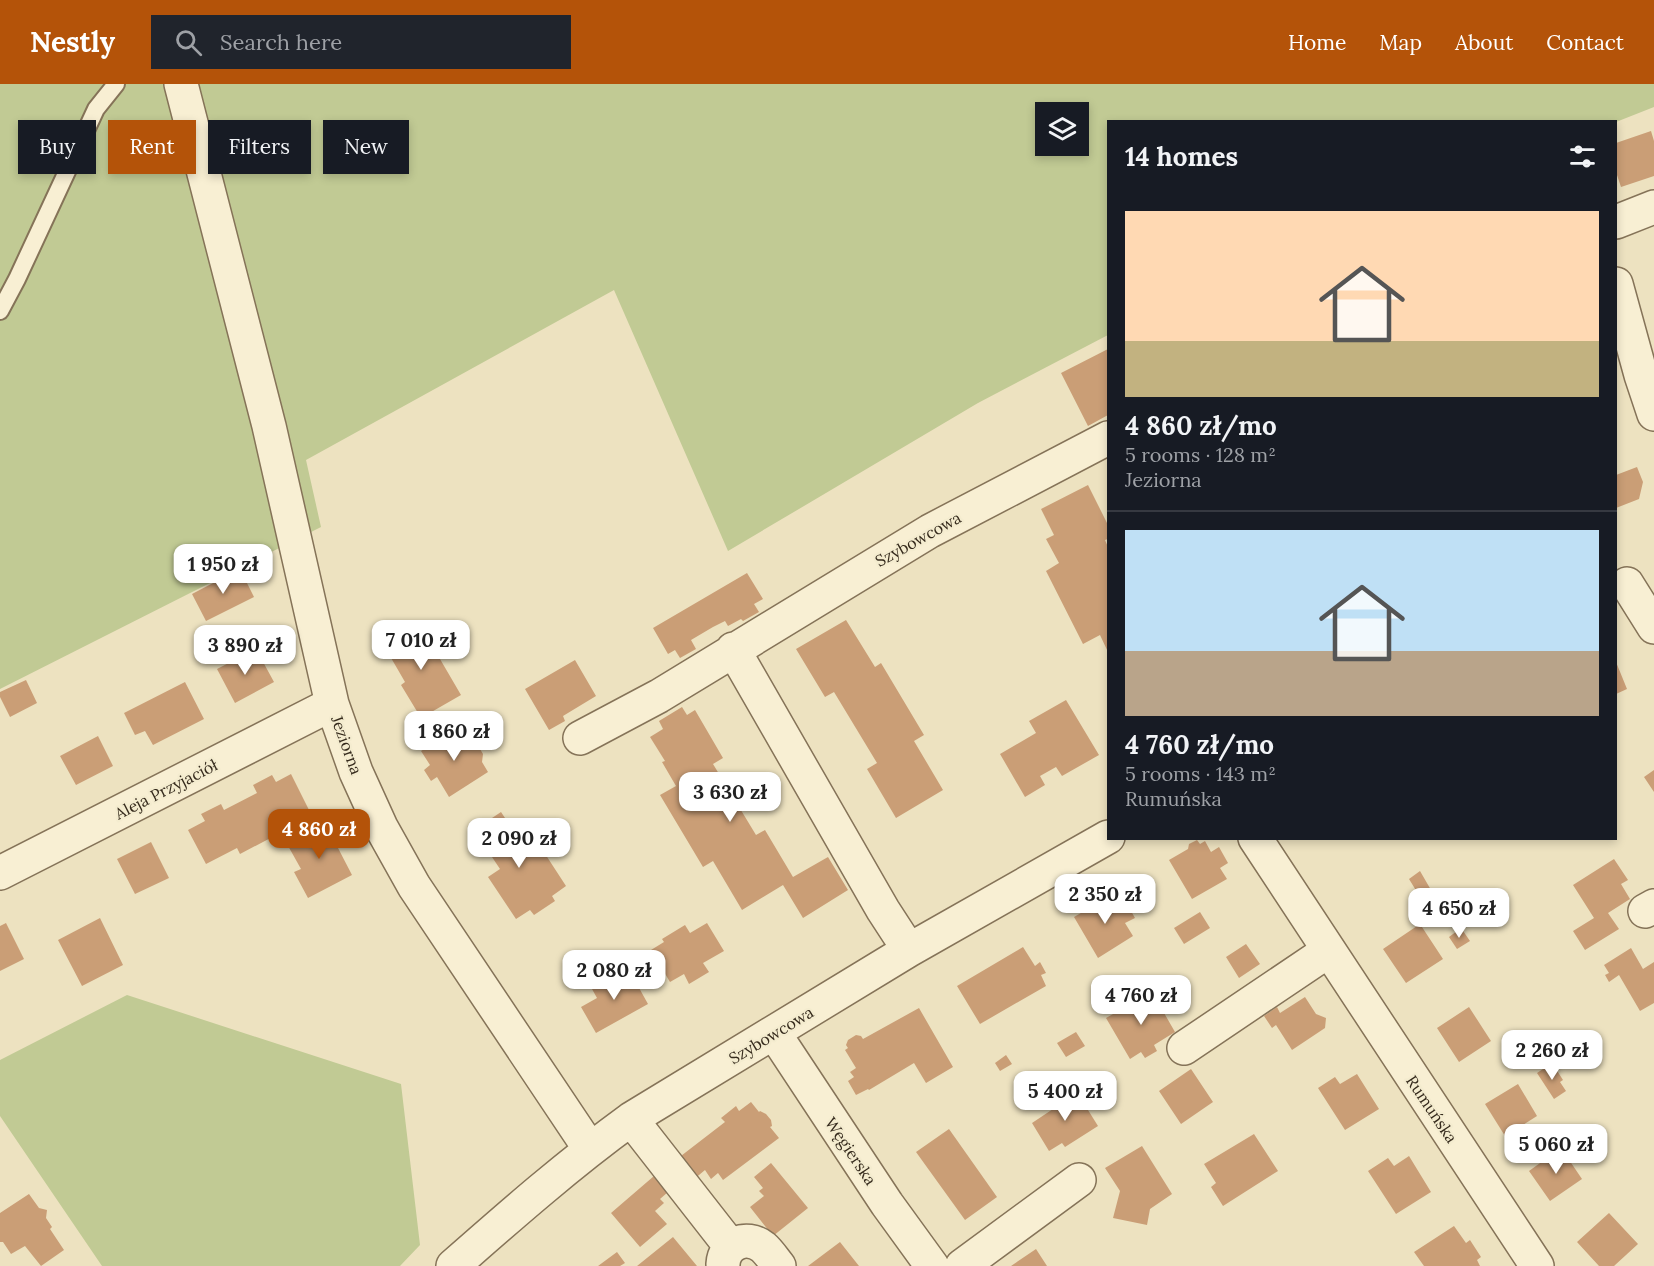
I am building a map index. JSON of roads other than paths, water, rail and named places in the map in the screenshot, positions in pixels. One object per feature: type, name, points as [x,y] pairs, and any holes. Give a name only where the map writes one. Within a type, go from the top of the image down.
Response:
[{"type":"street","name":"Jeziorna","points":[[181,84],[269,426],[332,704],[356,772],[381,827],[414,886],[590,1149]]},
{"type":"street","points":[[1617,222],[1654,207]]},
{"type":"street","points":[[1617,288],[1654,414]]},
{"type":"street","name":"Szybowcowa","points":[[580,738],[659,696],[930,531],[1107,439]]},
{"type":"street","points":[[1632,582],[1654,627]]},
{"type":"street","points":[[733,649],[883,910],[909,950]]},
{"type":"street","name":"Aleja Przyjaciół","points":[[0,873],[332,704]]},
{"type":"street","name":"Szybowcowa","points":[[453,1266],[590,1149],[632,1119],[909,950],[1107,838]]},
{"type":"street","name":"Rumuńska","points":[[1256,840],[1537,1266]]},
{"type":"street","points":[[1184,1048],[1328,951]]},
{"type":"street","name":"Węgierska","points":[[774,1033],[887,1204],[932,1266]]},
{"type":"street","points":[[632,1119],[727,1256],[745,1241],[753,1242],[762,1247],[779,1266]]},
{"type":"street","points":[[962,1266],[1079,1180]]},
{"type":"lane","points":[[0,311],[18,279],[96,109],[116,84]]}]
